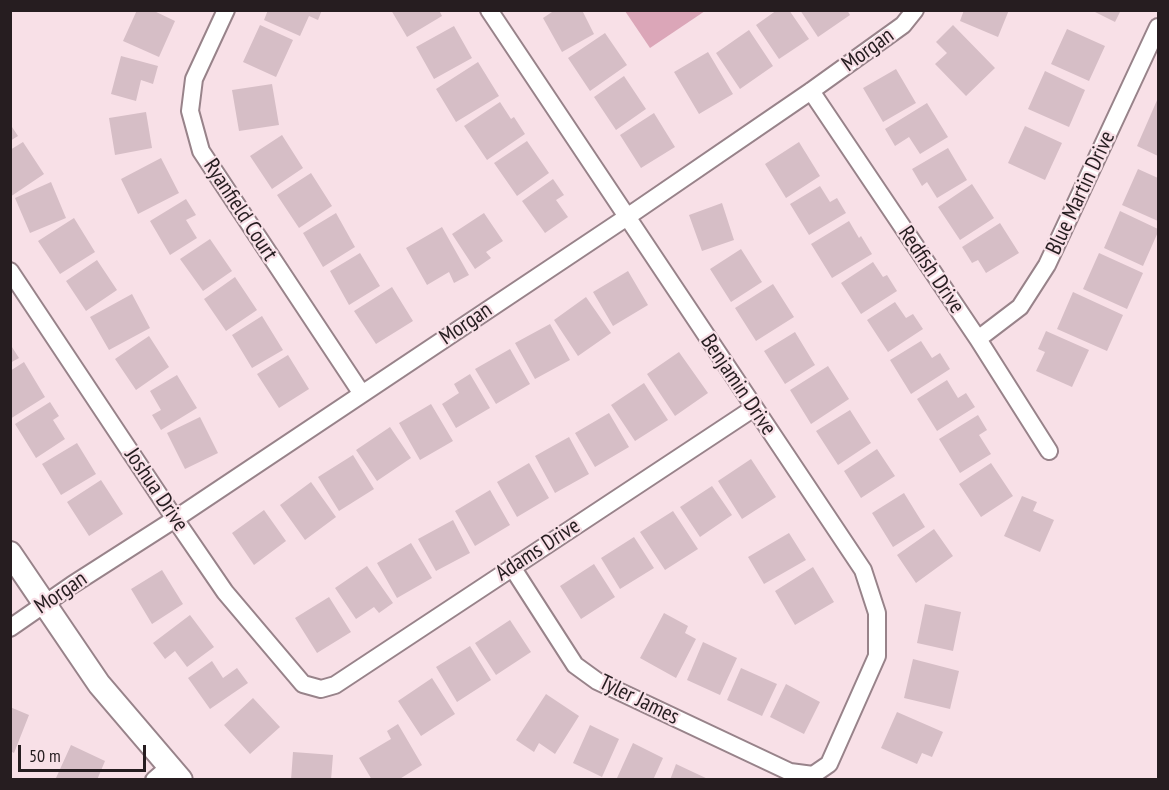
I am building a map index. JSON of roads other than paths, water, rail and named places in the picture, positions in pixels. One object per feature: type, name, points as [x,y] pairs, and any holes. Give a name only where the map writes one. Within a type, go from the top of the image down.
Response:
[{"type":"main road","points":[[10,553],[99,684],[168,775]]},
{"type":"street","name":"Ryanfield Court","points":[[226,10],[194,79],[190,111],[201,151],[362,394]]},
{"type":"street","name":"Benjamin Drive","points":[[489,10],[863,570],[877,613],[877,656],[829,764],[813,775]]},
{"type":"street","name":"Morgan","points":[[10,628],[627,217],[903,25],[915,10]]},
{"type":"street","name":"Blue Martin Drive","points":[[978,339],[1020,307],[1047,266],[1154,48],[1158,27]]},
{"type":"street","name":"Redfish Drive","points":[[811,91],[978,339],[1049,451]]},
{"type":"street","name":"Joshua Drive","points":[[10,271],[225,592],[303,684],[321,689]]},
{"type":"street","name":"Adams Drive","points":[[321,689],[335,685],[754,408]]},
{"type":"street","name":"Tyler James","points":[[512,567],[575,665],[597,681],[790,772],[813,775]]}]
